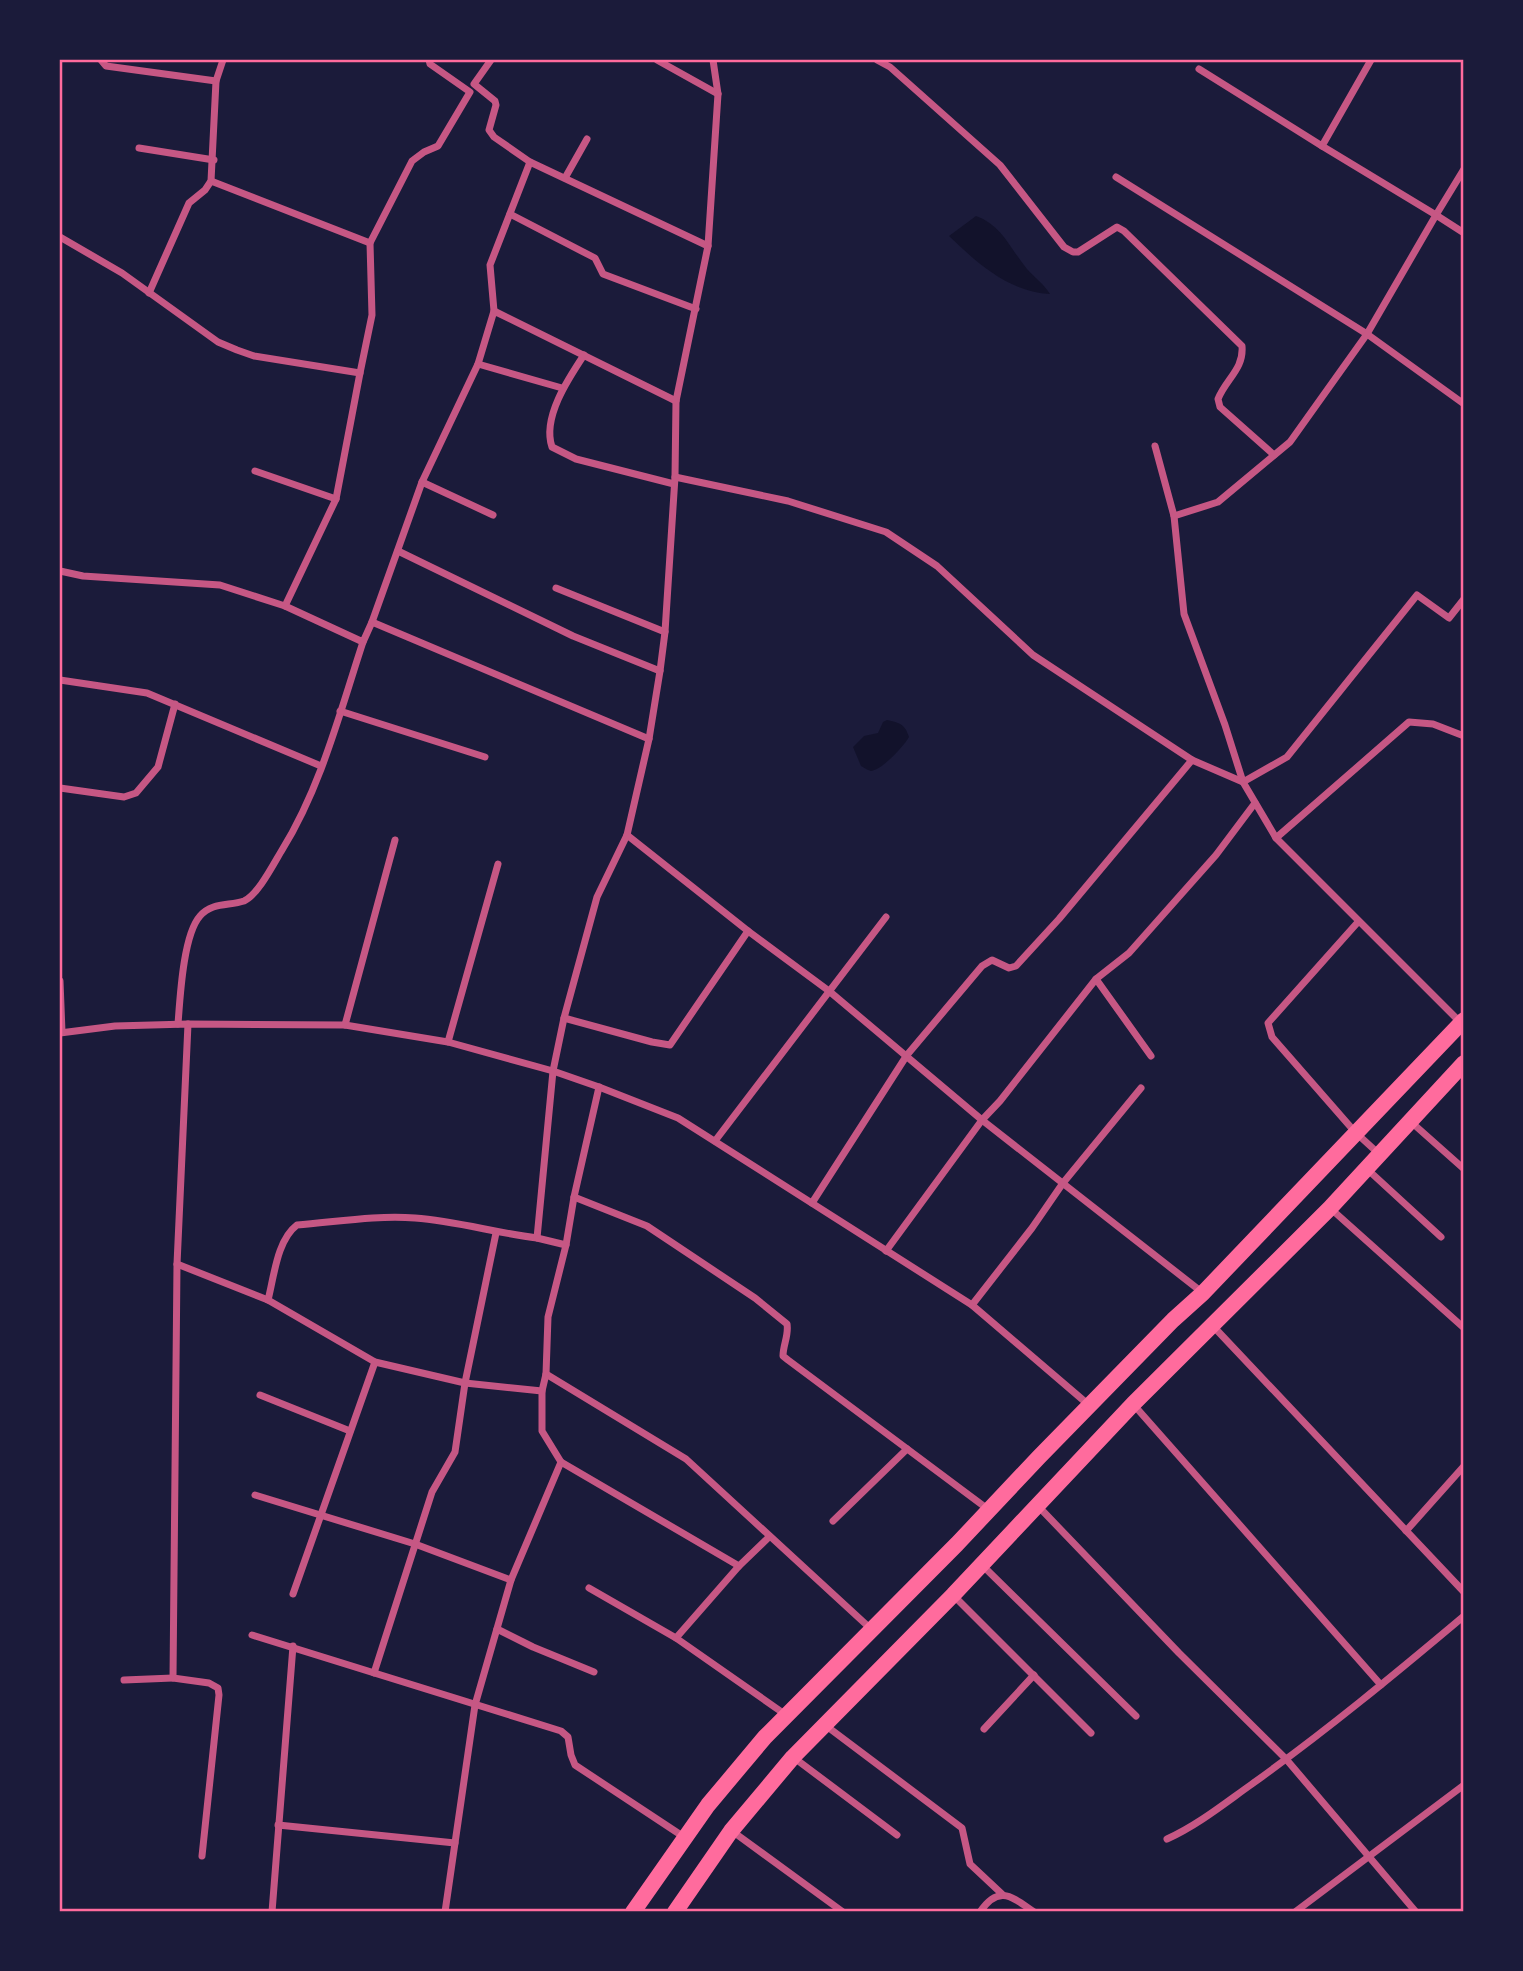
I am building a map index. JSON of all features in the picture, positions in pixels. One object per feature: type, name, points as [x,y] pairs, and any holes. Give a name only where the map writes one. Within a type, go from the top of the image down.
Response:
[{"type":"highway","points":[[633,1912],[684,1837],[756,1746],[1173,1320],[1203,1293],[1462,1022]]},
{"type":"highway","points":[[675,1912],[731,1831],[793,1756],[953,1595],[1133,1404],[1330,1208],[1464,1063]]},
{"type":"street","points":[[101,60],[106,66],[216,81]]},
{"type":"street","points":[[149,293],[189,203],[205,190],[211,181],[216,81],[223,60]]},
{"type":"street","points":[[429,60],[430,64],[495,101],[489,130],[494,137],[530,162],[708,246]]},
{"type":"street","points":[[285,606],[336,499],[372,315],[370,243],[412,161],[438,146],[491,60]]},
{"type":"street","points":[[657,60],[718,94]]},
{"type":"street","points":[[537,1238],[553,1071],[564,1018],[597,897],[627,835],[649,739],[660,671],[675,481],[676,401],[708,246],[718,94],[713,60]]},
{"type":"street","points":[[877,60],[890,67],[1000,165],[1064,247],[1078,252],[1116,227],[1124,231],[1242,346],[1243,357],[1239,367],[1221,390],[1218,399],[1220,407],[1274,455]]},
{"type":"street","points":[[1322,146],[1371,60]]},
{"type":"street","points":[[1199,69],[1464,233]]},
{"type":"street","points":[[565,178],[587,139]]},
{"type":"street","points":[[139,148],[214,160]]},
{"type":"street","points":[[178,1024],[181,976],[192,932],[200,916],[217,904],[246,900],[258,888],[284,847],[320,775],[363,642],[422,482],[478,365],[494,311],[490,265],[530,162]]},
{"type":"street","points":[[1174,516],[1218,502],[1290,442],[1367,334],[1464,169]]},
{"type":"street","points":[[1116,177],[1367,334],[1464,404]]},
{"type":"street","points":[[211,181],[370,243]]},
{"type":"street","points":[[510,215],[595,258],[603,274],[696,309]]},
{"type":"street","points":[[60,237],[103,261],[218,342],[254,356],[360,373]]},
{"type":"street","points":[[494,311],[676,401]]},
{"type":"street","points":[[584,355],[562,388],[548,436],[552,447],[576,459],[675,481],[788,500],[886,532],[937,566],[1033,655],[1192,760],[1243,782]]},
{"type":"street","points":[[478,365],[562,388]]},
{"type":"street","points":[[1156,446],[1174,516],[1184,614],[1243,782],[1276,838],[1462,1022]]},
{"type":"street","points":[[255,471],[336,499]]},
{"type":"street","points":[[422,482],[493,515]]},
{"type":"street","points":[[398,551],[573,636],[660,671]]},
{"type":"street","points":[[60,571],[83,576],[220,584],[285,606],[363,642]]},
{"type":"street","points":[[556,587],[665,632]]},
{"type":"street","points":[[1243,782],[1287,757],[1417,595],[1449,618],[1464,599]]},
{"type":"street","points":[[372,622],[649,739]]},
{"type":"street","points":[[60,680],[147,693],[321,766]]},
{"type":"street","points":[[60,788],[124,797],[136,793],[158,767],[175,704]]},
{"type":"street","points":[[340,711],[485,757]]},
{"type":"street","points":[[1276,838],[1409,722],[1433,724],[1464,736]]},
{"type":"street","points":[[812,1203],[907,1055],[988,961],[1009,968],[1016,966],[1059,919],[1192,760]]},
{"type":"street","points":[[886,1251],[982,1120],[1096,979],[1137,944],[1216,855],[1255,803]]},
{"type":"street","points":[[627,835],[748,932],[830,991],[982,1120],[1203,1293]]},
{"type":"street","points":[[345,1025],[395,840]]},
{"type":"street","points":[[448,1042],[498,864]]},
{"type":"street","points":[[715,1141],[886,917]]},
{"type":"street","points":[[1358,922],[1268,1023],[1272,1037],[1355,1132],[1379,1154]]},
{"type":"street","points":[[564,1018],[670,1045],[748,932]]},
{"type":"street","points":[[1096,979],[1151,1056]]},
{"type":"street","points":[[60,981],[61,1032],[115,1026],[178,1024],[345,1025],[448,1042],[553,1071],[678,1118],[972,1305],[1090,1406]]},
{"type":"street","points":[[173,1678],[177,1264],[188,1024]]},
{"type":"street","points":[[599,1087],[548,1317],[546,1374],[542,1391],[542,1431],[561,1462],[739,1566]]},
{"type":"street","points":[[972,1305],[1063,1183],[1141,1088]]},
{"type":"street","points":[[1410,1120],[1464,1169]]},
{"type":"street","points":[[1366,1168],[1441,1237]]},
{"type":"street","points":[[574,1198],[647,1226],[755,1298],[788,1324],[783,1356],[989,1510]]},
{"type":"street","points":[[1330,1208],[1464,1328]]},
{"type":"street","points":[[268,1300],[283,1243],[297,1225],[412,1218],[451,1222],[566,1245]]},
{"type":"street","points":[[374,1673],[432,1492],[455,1452],[465,1383],[496,1233]]},
{"type":"street","points":[[177,1264],[268,1300],[374,1362],[465,1383],[542,1391]]},
{"type":"street","points":[[1212,1324],[1464,1592]]},
{"type":"street","points":[[293,1594],[374,1362]]},
{"type":"street","points":[[546,1374],[686,1459],[872,1630]]},
{"type":"street","points":[[260,1395],[350,1431]]},
{"type":"street","points":[[1133,1404],[1381,1685]]},
{"type":"street","points":[[833,1521],[907,1449]]},
{"type":"street","points":[[446,1912],[475,1705],[511,1580],[561,1462]]},
{"type":"street","points":[[1406,1531],[1464,1466]]},
{"type":"street","points":[[255,1494],[415,1544],[511,1580]]},
{"type":"street","points":[[1037,1505],[1179,1653],[1286,1759],[1416,1912]]},
{"type":"street","points":[[676,1638],[739,1566],[769,1538]]},
{"type":"street","points":[[981,1564],[1136,1716]]},
{"type":"street","points":[[589,1588],[676,1638],[786,1715]]},
{"type":"street","points":[[953,1595],[1091,1733]]},
{"type":"street","points":[[1167,1839],[1187,1830],[1286,1759],[1464,1616]]},
{"type":"street","points":[[497,1629],[594,1672]]},
{"type":"street","points":[[253,1635],[561,1731],[568,1737],[575,1765],[684,1837]]},
{"type":"street","points":[[272,1912],[293,1646]]},
{"type":"street","points":[[984,1729],[1034,1675]]},
{"type":"street","points":[[124,1680],[173,1678],[209,1683],[218,1688],[202,1856]]},
{"type":"street","points":[[824,1724],[962,1828],[971,1864],[1002,1894],[1010,1896],[1034,1912]]},
{"type":"street","points":[[793,1756],[897,1835]]},
{"type":"street","points":[[1295,1912],[1464,1784]]},
{"type":"street","points":[[278,1825],[455,1843]]},
{"type":"street","points":[[731,1831],[843,1912]]},
{"type":"street","points":[[980,1912],[987,1901],[1002,1894]]},
{"type":"shaded area","points":[[976,216],[993,225],[1050,294],[1035,292],[1007,282],[982,266],[949,236]]},
{"type":"shaded area","points":[[887,720],[901,725],[909,737],[887,762],[870,771],[861,766],[853,747],[864,736],[878,733],[883,722]]}]
